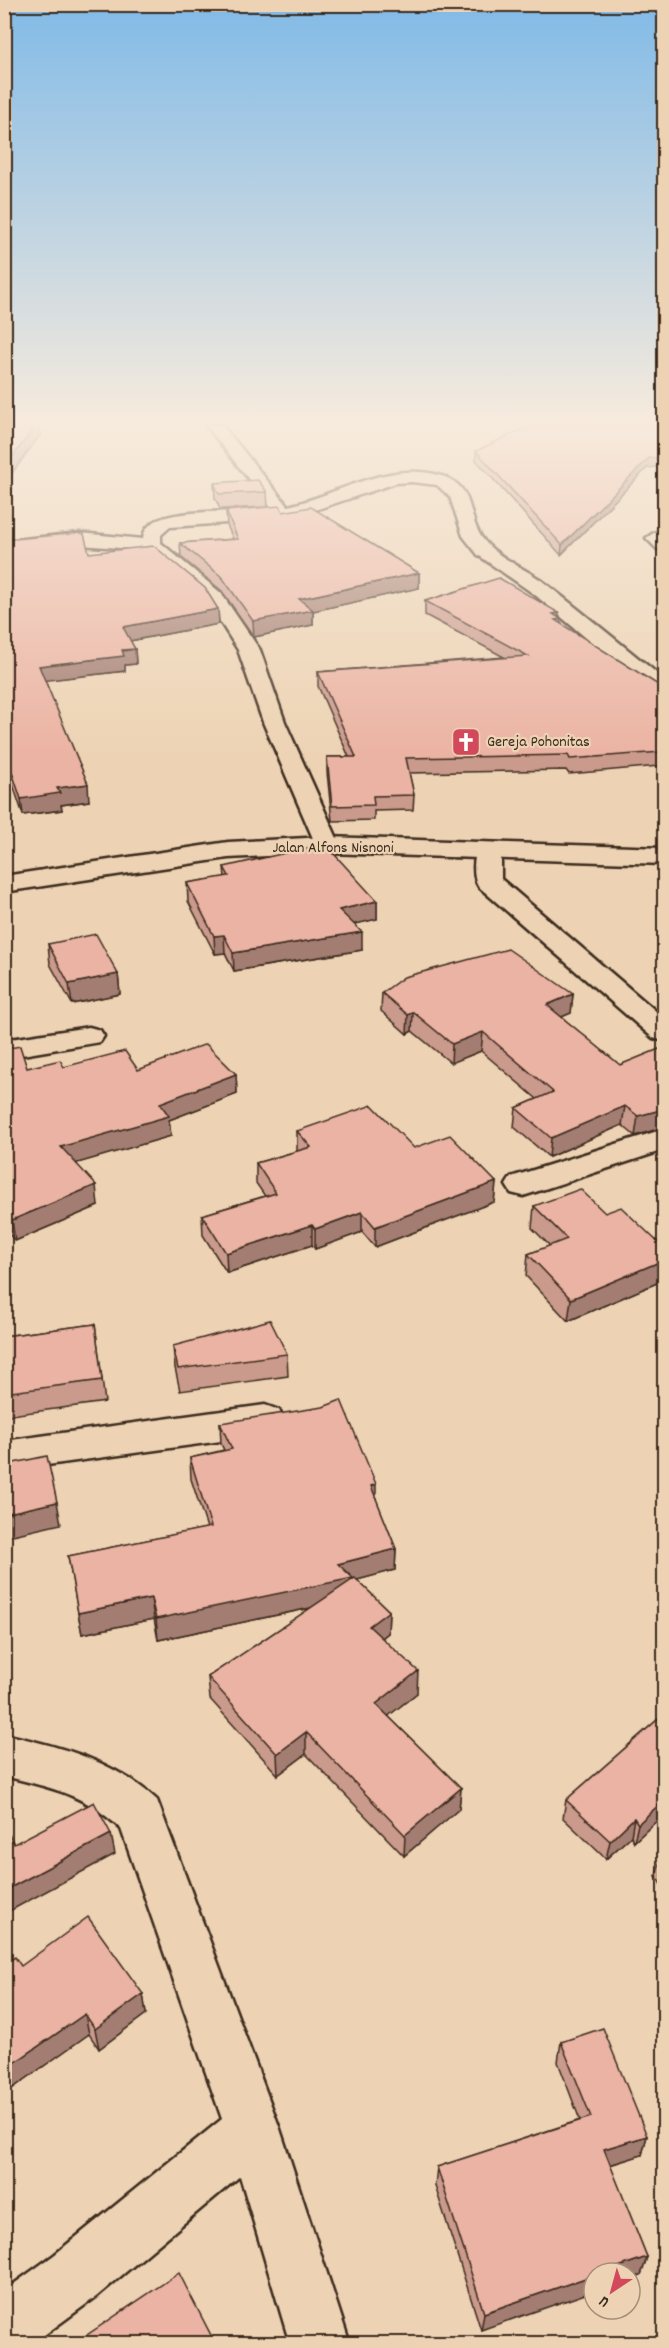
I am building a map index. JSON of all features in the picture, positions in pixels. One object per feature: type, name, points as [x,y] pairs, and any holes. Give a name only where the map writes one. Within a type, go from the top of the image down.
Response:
[{"type":"street","points":[[152,535],[153,545]]},
{"type":"street","points":[[472,535],[479,547],[531,582],[664,692]]},
{"type":"street","points":[[4,547],[80,539],[153,545],[214,597],[249,650],[274,722],[327,845]]},
{"type":"street","name":"Jalan Alfons Nisnoni","points":[[4,884],[228,850],[327,845],[664,856]]},
{"type":"street","points":[[488,852],[488,881],[590,971],[664,1032]]},
{"type":"street","points":[[4,1049],[89,1036]]},
{"type":"street","points":[[523,1185],[664,1139]]},
{"type":"street","points":[[4,1456],[300,1415]]},
{"type":"street","points":[[4,1755],[89,1776],[125,1800],[140,1816],[253,2129],[320,2343]]},
{"type":"street","points":[[4,2328],[75,2276],[253,2129]]},
{"type":"building","points":[[84,535],[89,553],[154,546],[205,588],[218,609],[123,627],[135,649],[122,650],[124,656],[39,666],[88,784],[57,788],[60,793],[21,799],[4,748],[4,540]]},
{"type":"building","points":[[236,535],[356,535],[419,573],[299,599],[313,610],[253,621],[222,577],[180,543],[238,539]]},
{"type":"building","points":[[552,535],[572,535],[562,545]]},
{"type":"building","points":[[499,578],[559,613],[553,614],[561,619],[555,620],[658,685],[664,685],[664,763],[661,752],[570,759],[568,755],[406,758],[414,795],[373,796],[374,805],[332,806],[327,757],[356,757],[318,672],[528,656],[425,601]]},
{"type":"building","points":[[325,844],[377,901],[339,910],[362,932],[233,953],[224,935],[214,936],[187,883],[229,876],[224,867]]},
{"type":"building","points":[[96,934],[118,974],[69,984],[48,944]]},
{"type":"building","points":[[508,949],[573,994],[547,1005],[620,1065],[664,1047],[664,1109],[638,1116],[625,1106],[551,1138],[516,1108],[553,1092],[483,1032],[452,1044],[413,1012],[408,1015],[382,993],[404,977]]},
{"type":"building","points":[[206,1044],[236,1074],[160,1103],[169,1116],[61,1147],[96,1185],[12,1220],[4,1211],[4,1049],[20,1046],[27,1068],[60,1060],[64,1067],[125,1051],[138,1070]]},
{"type":"building","points":[[372,1105],[414,1148],[450,1135],[496,1182],[375,1227],[362,1212],[315,1229],[312,1225],[226,1253],[202,1215],[276,1193],[256,1163],[311,1147],[297,1131]]},
{"type":"building","points":[[580,1189],[605,1213],[621,1207],[664,1248],[664,1260],[571,1299],[528,1254],[567,1239],[534,1206]]},
{"type":"building","points":[[270,1320],[287,1354],[178,1369],[173,1346]]},
{"type":"building","points":[[95,1324],[102,1380],[4,1393],[4,1336]]},
{"type":"building","points":[[341,1400],[376,1484],[371,1486],[396,1549],[338,1564],[353,1578],[156,1619],[151,1598],[78,1613],[68,1556],[211,1527],[190,1458],[232,1449],[220,1423],[323,1407]]},
{"type":"building","points":[[47,1456],[57,1502],[4,1514],[4,1465]]},
{"type":"building","points":[[355,1578],[389,1611],[369,1626],[418,1671],[376,1704],[461,1788],[405,1835],[306,1732],[277,1754],[208,1677]]},
{"type":"building","points":[[664,1714],[664,1800],[638,1824],[634,1818],[610,1841],[566,1800]]},
{"type":"building","points":[[94,1802],[111,1834],[4,1891],[4,1825],[14,1844]]},
{"type":"building","points":[[88,1917],[143,1994],[95,2029],[85,2014],[4,2070],[4,1964],[15,1957],[21,1966]]},
{"type":"building","points":[[603,2028],[647,2136],[604,2149],[647,2257],[636,2261],[582,2261],[582,2279],[484,2313],[437,2167],[591,2117],[561,2042]]},
{"type":"building","points":[[179,2273],[215,2343],[75,2343]]},
{"type":"building","points":[[454,2337],[456,2343],[431,2343]]},
{"type":"place","name":"Gereja Pohonitas","points":[[466,742]]}]
